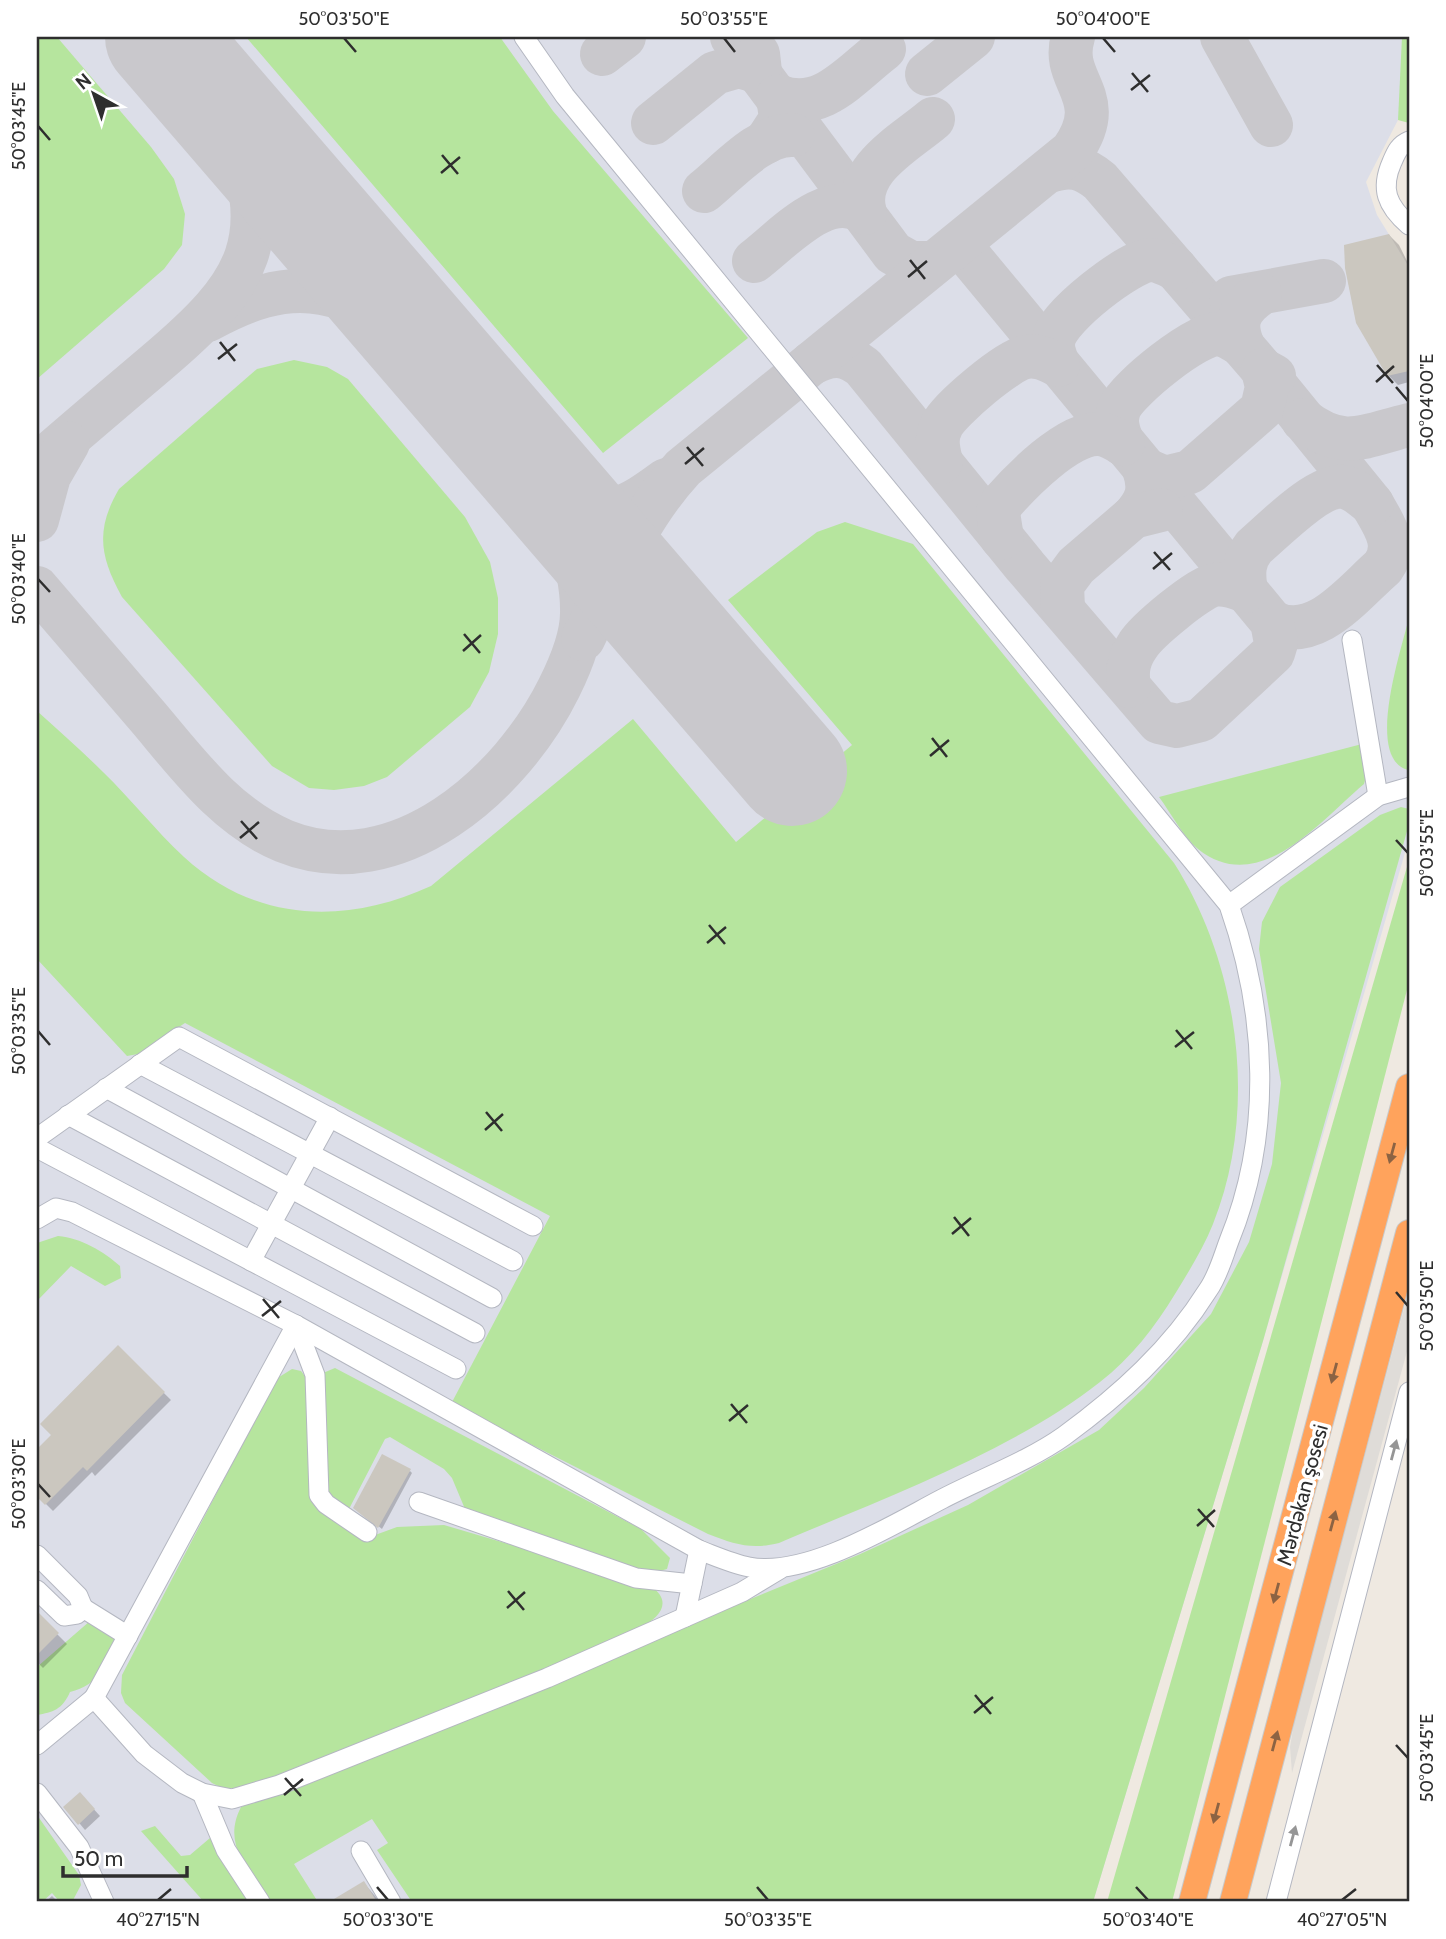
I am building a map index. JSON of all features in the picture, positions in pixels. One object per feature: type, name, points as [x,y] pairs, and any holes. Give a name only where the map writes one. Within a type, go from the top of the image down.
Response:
[{"type":"highway","name":"Mərdəkan şosesi","points":[[1192,1902],[1409,1087]]},
{"type":"highway","name":"Mərdəkan şosesi","points":[[1233,1902],[1409,1233]]},
{"type":"street","points":[[37,1219],[56,1208],[72,1212],[296,1325],[699,1550],[750,1567],[781,1568],[815,1559],[887,1527],[1061,1438],[1123,1390],[1165,1349],[1210,1288],[1241,1211],[1261,1100],[1259,1033],[1239,935],[1229,905],[565,96],[524,37]]},
{"type":"street","points":[[1409,141],[1397,152],[1385,178],[1392,207],[1409,225]]},
{"type":"street","points":[[1352,640],[1378,796]]},
{"type":"street","points":[[1229,905],[1378,796],[1409,787]]},
{"type":"street","points":[[37,1138],[179,1037],[533,1226]]},
{"type":"street","points":[[140,1064],[513,1261]]},
{"type":"street","points":[[106,1088],[492,1298]]},
{"type":"street","points":[[68,1115],[475,1333]]},
{"type":"street","points":[[251,1261],[330,1117]]},
{"type":"street","points":[[37,1148],[456,1369]]},
{"type":"street","points":[[296,1325],[315,1375],[319,1495],[326,1504],[367,1532]]},
{"type":"street","points":[[37,1745],[94,1698],[296,1325]]},
{"type":"street","points":[[1276,1902],[1409,1392]]},
{"type":"street","points":[[419,1503],[636,1578],[692,1584]]},
{"type":"street","points":[[684,1618],[699,1550]]},
{"type":"street","points":[[37,1555],[78,1596],[83,1608],[128,1636]]},
{"type":"street","points":[[94,1698],[144,1754],[182,1783],[202,1793],[232,1799],[279,1785],[547,1678],[742,1592],[781,1568]]},
{"type":"street","points":[[58,1576],[39,1592],[64,1616],[77,1614],[83,1608]]},
{"type":"street","points":[[37,1793],[79,1847],[104,1902]]},
{"type":"street","points":[[202,1793],[226,1850],[260,1902]]},
{"type":"street","points":[[361,1851],[391,1902]]},
{"type":"shaded area","points":[[37,37],[1409,37],[1409,89],[1398,120],[1366,182],[1377,215],[1409,267],[1409,839],[1263,1341],[1093,1902],[37,1902]]},
{"type":"shaded area","points":[[1409,1290],[1409,1344],[1292,1773],[1290,1747],[1295,1717]]},
{"type":"green space","points":[[37,37],[57,37],[151,147],[174,179],[185,214],[182,245],[164,269],[37,379]]},
{"type":"green space","points":[[246,37],[500,37],[553,111],[748,338],[603,453]]},
{"type":"green space","points":[[1402,37],[1409,37],[1409,123],[1398,120]]},
{"type":"green space","points":[[294,360],[327,367],[348,379],[465,517],[490,562],[498,598],[498,634],[489,672],[470,707],[387,777],[364,786],[334,790],[309,788],[272,766],[122,597],[109,569],[103,543],[106,518],[119,489],[257,369]]},
{"type":"green space","points":[[845,522],[913,544],[1174,863],[1196,903],[1214,946],[1227,992],[1235,1039],[1238,1087],[1235,1134],[1227,1180],[1213,1224],[1200,1251],[1151,1330],[1111,1373],[1028,1430],[946,1472],[779,1543],[751,1546],[708,1534],[451,1404],[550,1216],[185,1023],[138,1054],[127,1056],[37,959],[37,711],[103,772],[184,857],[212,879],[241,895],[271,905],[303,911],[367,907],[399,899],[431,886],[633,719],[736,842],[852,745],[728,600],[817,532]]},
{"type":"green space","points":[[1409,617],[1408,770],[1395,761],[1389,746],[1387,725],[1394,676]]},
{"type":"green space","points":[[1362,744],[1366,777],[1364,784],[1308,834],[1266,860],[1243,865],[1221,862],[1198,849],[1159,797]]},
{"type":"green space","points":[[1401,807],[1409,809],[1409,824],[1263,1341],[1093,1902],[412,1902],[377,1850],[388,1843],[372,1819],[294,1864],[318,1902],[270,1902],[236,1846],[234,1834],[241,1807],[858,1555],[968,1505],[1099,1430],[1144,1388],[1211,1314],[1249,1242],[1272,1164],[1281,1083],[1259,949],[1262,922],[1280,887],[1380,815]]},
{"type":"green space","points":[[1409,860],[1409,982],[1172,1902],[1107,1902]]},
{"type":"green space","points":[[58,1236],[83,1242],[106,1255],[120,1266],[121,1278],[105,1286],[71,1266],[37,1301],[37,1243]]},
{"type":"green space","points":[[335,1368],[641,1529],[670,1558],[667,1569],[649,1574],[465,1509],[452,1478],[444,1469],[390,1437],[385,1439],[349,1509],[324,1490],[323,1373]]},
{"type":"green space","points":[[292,1369],[301,1371],[307,1379],[310,1491],[367,1538],[397,1527],[444,1525],[651,1586],[661,1596],[662,1605],[658,1614],[639,1629],[606,1645],[251,1786],[224,1789],[212,1783],[125,1703],[121,1693],[122,1675],[276,1379]]},
{"type":"green space","points":[[90,1621],[118,1640],[105,1666],[88,1685],[70,1692],[64,1703],[56,1709],[37,1715],[37,1667]]},
{"type":"green space","points":[[37,1815],[79,1875],[81,1885],[72,1902],[60,1902],[52,1893],[42,1902],[37,1902]]},
{"type":"green space","points":[[155,1826],[181,1856],[190,1855],[210,1838],[249,1902],[204,1902],[141,1831]]},
{"type":"building","points":[[1389,234],[1409,267],[1409,371],[1387,376],[1356,323],[1345,268],[1344,245]]},
{"type":"building","points":[[118,1345],[165,1392],[87,1471],[83,1467],[45,1505],[37,1497],[37,1449],[51,1435],[40,1424]]},
{"type":"building","points":[[382,1454],[411,1469],[378,1528],[353,1508]]},
{"type":"building","points":[[37,1611],[59,1633],[37,1655]]},
{"type":"building","points":[[80,1792],[95,1809],[78,1825],[63,1807]]},
{"type":"building","points":[[364,1881],[377,1902],[329,1902]]},
{"type":"taxiway","points":[[602,54],[624,37]]},
{"type":"taxiway","points":[[732,37],[893,253],[911,263],[934,263]]},
{"type":"taxiway","points":[[927,74],[973,37]]},
{"type":"taxiway","points":[[583,639],[639,528],[683,468],[1072,151],[1083,132],[1087,116],[1086,103],[1072,66],[1073,37]]},
{"type":"taxiway","points":[[1222,37],[1271,125]]},
{"type":"taxiway","points":[[766,142],[781,119],[778,96],[794,100],[822,96],[847,80],[884,49]]},
{"type":"taxiway","points":[[653,123],[715,73],[739,66],[760,72],[758,54]]},
{"type":"taxiway","points":[[37,465],[188,335],[214,309],[233,283],[246,256],[252,228],[251,196],[243,159],[228,116]]},
{"type":"taxiway","points":[[754,261],[792,229],[821,211],[836,206],[851,207],[865,213],[863,198],[873,171],[896,148],[933,119]]},
{"type":"taxiway","points":[[704,191],[757,147],[781,136],[793,135]]},
{"type":"taxiway","points":[[1049,171],[1076,168],[1100,181],[1263,370],[1372,504],[1385,527],[1390,543],[1388,559],[1346,602],[1318,621],[1303,626],[1288,627],[1272,622]]},
{"type":"taxiway","points":[[812,363],[826,357],[838,356],[863,367],[1025,566],[1159,722],[1177,726],[1201,720],[1273,653],[1276,643],[1272,622],[959,244]]},
{"type":"taxiway","points":[[1058,365],[1054,338],[1059,328],[1081,304],[1111,280],[1140,263],[1150,260],[1176,269]]},
{"type":"taxiway","points":[[1231,298],[1324,281]]},
{"type":"taxiway","points":[[208,320],[264,296],[311,292],[358,303],[412,329]]},
{"type":"taxiway","points":[[1123,444],[1117,416],[1120,407],[1136,387],[1164,363],[1208,336],[1222,335],[1243,346],[1238,323],[1247,305],[1260,294]]},
{"type":"taxiway","points":[[941,462],[938,439],[942,425],[956,408],[981,386],[1007,366],[1026,357],[1038,357],[1058,365]]},
{"type":"taxiway","points":[[1133,517],[1142,506],[1146,495],[1144,469],[1165,478],[1190,472],[1262,409],[1267,387],[1263,370],[1274,376]]},
{"type":"taxiway","points":[[1303,420],[1317,430],[1343,438],[1366,436],[1409,425]]},
{"type":"taxiway","points":[[1002,538],[998,513],[1002,503],[1046,460],[1073,441],[1086,436],[1105,435],[1123,444]]},
{"type":"taxiway","points":[[37,520],[49,476],[68,443]]},
{"type":"taxiway","points":[[562,503],[592,511],[605,511],[629,504],[666,480]]},
{"type":"taxiway","points":[[1129,686],[1130,659],[1151,630],[1173,611],[1214,585],[1246,591],[1245,568],[1250,552],[1310,500],[1322,492],[1344,487],[1372,504]]},
{"type":"taxiway","points":[[37,588],[193,770],[244,818],[284,841],[326,852],[368,850],[408,838],[446,817],[481,790],[512,758],[538,724],[559,688],[578,642],[582,613],[578,572],[562,503]]},
{"type":"taxiway","points":[[1063,609],[1062,585],[1076,566],[1133,517],[1161,510]]},
{"type":"runway","points":[[160,37],[792,771]]}]
